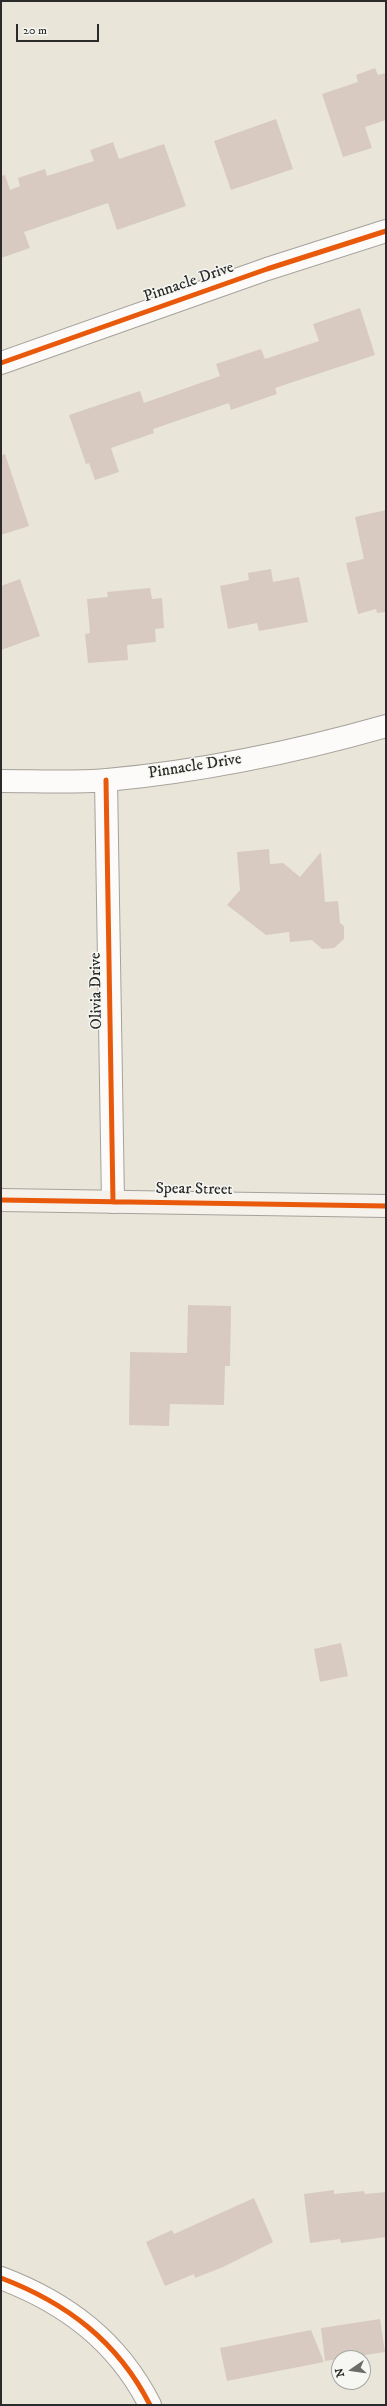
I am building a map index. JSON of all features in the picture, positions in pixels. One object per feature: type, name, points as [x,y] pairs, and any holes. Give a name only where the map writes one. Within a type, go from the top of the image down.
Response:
[{"type":"main road","name":"Spear Street","points":[[1,1200],[386,1206]]},
{"type":"street","name":"Pinnacle Drive","points":[[1,363],[267,269],[386,231]]},
{"type":"street","name":"Pinnacle Drive","points":[[1,781],[106,780],[214,766],[308,748],[386,726]]},
{"type":"street","name":"Olivia Drive","points":[[106,780],[112,1202]]},
{"type":"street","points":[[1,2278],[28,2288],[62,2306],[93,2331],[125,2363],[150,2405]]},
{"type":"building","points":[[375,68],[378,75],[386,73],[386,120],[365,127],[372,148],[343,157],[322,94],[358,82],[356,75]]},
{"type":"building","points":[[276,119],[293,169],[231,190],[214,141]]},
{"type":"building","points":[[113,142],[119,159],[164,144],[186,206],[117,230],[108,203],[24,232],[30,248],[1,258],[1,176],[5,175],[10,190],[20,186],[18,178],[45,169],[47,176],[94,161],[90,150]]},
{"type":"building","points":[[360,308],[375,355],[275,388],[277,394],[231,410],[229,403],[153,429],[154,433],[111,448],[119,472],[95,480],[89,463],[86,464],[69,415],[140,391],[144,403],[220,376],[216,364],[261,349],[265,359],[319,341],[313,324]]},
{"type":"building","points":[[5,454],[29,526],[1,535],[1,455]]},
{"type":"building","points":[[386,510],[386,612],[377,613],[376,609],[358,614],[346,563],[364,559],[355,517]]},
{"type":"building","points":[[271,569],[273,582],[299,577],[308,622],[259,631],[257,623],[228,629],[220,586],[249,580],[248,573]]},
{"type":"building","points":[[20,579],[40,636],[1,650],[1,586]]},
{"type":"building","points":[[150,588],[152,599],[162,598],[164,628],[155,629],[156,642],[127,645],[128,660],[88,663],[85,634],[90,633],[87,599],[108,597],[107,592]]},
{"type":"building","points":[[269,849],[270,864],[283,863],[300,877],[321,852],[325,902],[338,901],[340,923],[344,926],[344,939],[334,948],[322,949],[312,940],[290,942],[289,932],[266,935],[227,905],[240,890],[237,852]]},
{"type":"building","points":[[188,1305],[231,1306],[230,1366],[225,1366],[224,1405],[170,1404],[169,1426],[129,1425],[130,1352],[187,1353]]},
{"type":"building","points":[[341,1643],[348,1676],[320,1682],[314,1649]]},
{"type":"building","points":[[334,2190],[334,2194],[364,2191],[365,2194],[386,2192],[386,2237],[341,2243],[340,2239],[310,2243],[304,2194]]},
{"type":"building","points":[[254,2198],[273,2242],[223,2267],[195,2278],[194,2274],[165,2286],[146,2242],[172,2230],[174,2234]]},
{"type":"building","points":[[380,2319],[385,2352],[371,2354],[371,2350],[331,2350],[331,2360],[325,2361],[321,2328]]},
{"type":"building","points":[[311,2330],[324,2362],[227,2381],[220,2348]]},
{"type":"cycle path","points":[[1,363],[267,269],[386,231]]},
{"type":"cycle path","points":[[106,780],[113,1202]]},
{"type":"cycle path","points":[[1,1200],[386,1206]]},
{"type":"cycle path","points":[[1,2278],[48,2300],[88,2327],[122,2362],[137,2382],[150,2405]]}]
